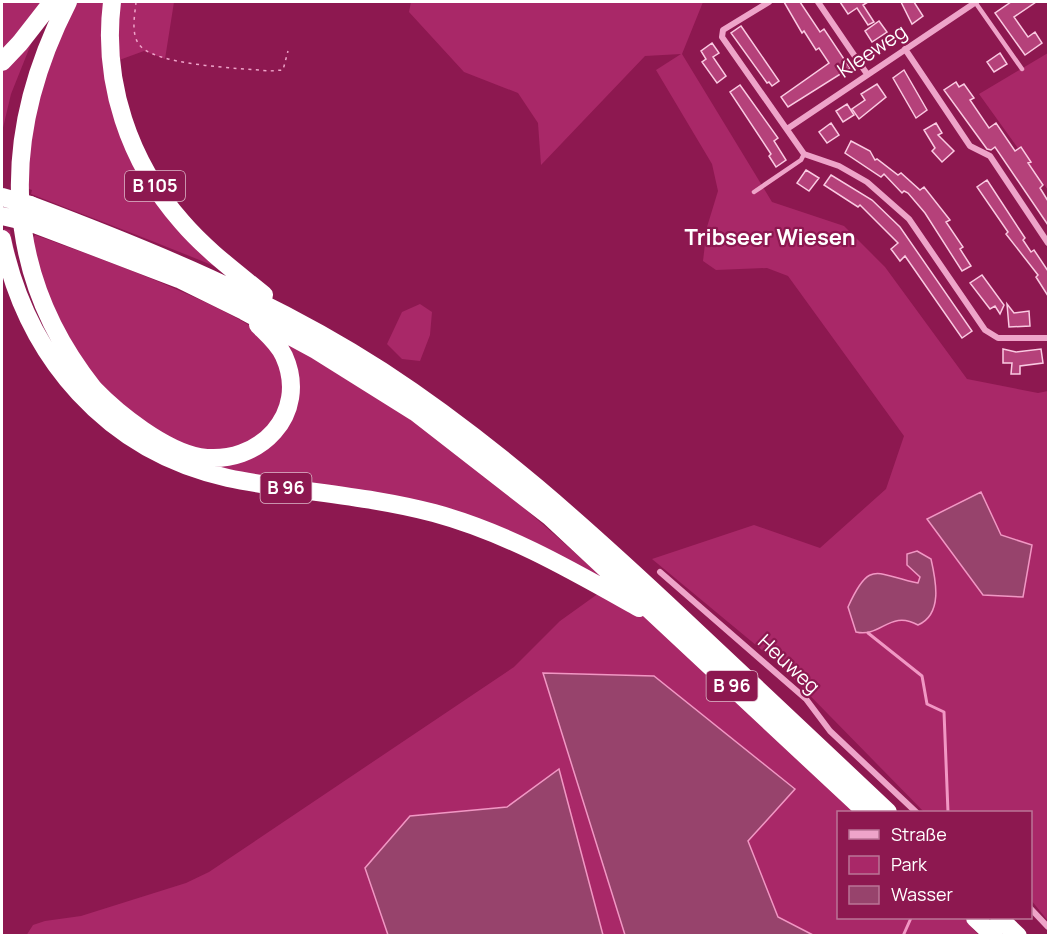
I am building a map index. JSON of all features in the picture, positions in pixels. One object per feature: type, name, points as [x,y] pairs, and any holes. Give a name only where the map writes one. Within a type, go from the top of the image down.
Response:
[{"type":"highway","points":[[2,62],[52,2]]},
{"type":"highway","points":[[11,105],[31,52],[58,2]]},
{"type":"highway","name":"B 96","points":[[68,2],[30,81],[13,146],[11,173],[14,238],[28,288],[49,332],[68,361],[110,406],[172,448],[197,456],[220,458],[239,456],[266,441],[285,415],[290,400],[290,384],[283,355],[244,310]]},
{"type":"highway","name":"B 105","points":[[111,2],[109,41],[114,82],[126,128],[146,172],[171,209],[195,236],[294,319]]},
{"type":"highway","name":"B 96","points":[[2,197],[31,214],[244,310],[374,384],[451,438],[550,517],[863,803],[883,811]]},
{"type":"highway","name":"B 96","points":[[2,216],[31,214],[184,265],[294,319],[382,371],[514,468],[601,542],[863,803]]},
{"type":"highway","name":"B 96","points":[[2,239],[12,283],[22,308],[49,357],[88,403],[125,434],[175,460],[226,477],[393,503],[481,528],[552,559],[666,623]]},
{"type":"highway","points":[[1000,919],[1018,936]]},
{"type":"highway","points":[[977,920],[994,936]]},
{"type":"street","points":[[769,2],[723,30],[722,36],[804,154],[839,166],[867,182],[890,200],[909,219],[985,330],[998,338],[1048,338]]},
{"type":"street","points":[[818,2],[867,74]]},
{"type":"street","name":"Kleeweg","points":[[787,129],[976,2]]},
{"type":"street","points":[[905,49],[970,146],[990,156],[1048,243]]},
{"type":"street","name":"Heuweg","points":[[660,572],[806,699],[830,731],[914,811]]},
{"type":"street","points":[[1032,910],[1048,927]]},
{"type":"lane","points":[[976,2],[1022,69]]},
{"type":"lane","points":[[754,192],[801,160],[804,154]]},
{"type":"path","points":[[136,2],[134,25],[136,42],[144,51],[165,59],[269,71],[282,70],[288,51]]},
{"type":"green space","points":[[2,2],[52,2],[2,62]]},
{"type":"green space","points":[[75,2],[108,2],[131,150],[235,275],[31,194],[32,190],[15,184],[26,114]]},
{"type":"green space","points":[[112,2],[174,2],[165,59],[144,51],[111,63]]},
{"type":"green space","points":[[411,2],[703,2],[682,54],[772,202],[844,226],[885,267],[967,379],[1038,393],[1048,391],[1048,921],[1032,901],[1032,811],[923,811],[780,665],[652,559],[754,525],[820,548],[886,489],[904,436],[788,276],[767,268],[716,270],[703,261],[707,227],[718,191],[712,164],[656,70],[681,54],[645,56],[541,165],[538,123],[518,93],[464,72],[409,12]]},
{"type":"green space","points":[[33,39],[11,94],[2,132],[2,68]]},
{"type":"green space","points":[[1048,53],[1048,190],[979,94]]},
{"type":"green space","points":[[4,229],[10,230],[19,270],[33,308],[45,333],[60,355],[80,380],[105,405],[132,428],[161,447],[191,459],[220,463],[248,457],[271,442],[288,421],[296,393],[294,370],[282,340],[399,411],[457,453],[621,594],[542,549],[466,518],[414,504],[226,472],[182,458],[143,438],[108,414],[78,385],[52,351],[31,314],[15,273]]},
{"type":"green space","points":[[19,232],[34,237],[35,235],[162,283],[199,299],[258,331],[276,350],[288,394],[266,437],[207,454],[150,430],[82,371]]},
{"type":"green space","points":[[420,304],[432,312],[430,335],[420,361],[402,359],[387,344],[402,312]]},
{"type":"green space","points":[[599,593],[666,623],[864,811],[837,811],[837,919],[976,919],[979,922],[972,928],[979,935],[813,936],[778,917],[748,841],[795,788],[654,676],[544,673],[625,935],[603,935],[559,769],[507,807],[410,816],[365,868],[388,935],[26,936],[33,925],[81,916],[186,883],[209,872],[514,667],[560,621]]},
{"type":"water","points":[[981,492],[1001,535],[1032,545],[1023,597],[983,595],[927,519]]},
{"type":"water","points":[[917,551],[931,559],[935,577],[936,596],[931,613],[926,620],[918,625],[900,620],[865,633],[856,632],[848,607],[862,581],[869,576],[883,574],[918,583],[920,577],[907,565],[907,554]]},
{"type":"water","points":[[543,673],[654,676],[795,789],[748,841],[778,917],[813,935],[625,935]]},
{"type":"water","points":[[559,769],[603,935],[388,935],[365,868],[410,816],[507,807]]},
{"type":"building","points":[[784,2],[800,2],[820,32],[824,29],[850,68],[788,107],[781,97],[829,63],[819,48],[816,50],[804,31],[802,33]]},
{"type":"building","points":[[840,2],[868,2],[863,5],[874,22],[868,25],[857,8],[848,14]]},
{"type":"building","points":[[901,2],[914,2],[923,16],[912,24]]},
{"type":"building","points":[[1011,2],[1036,2],[1014,17],[1028,37],[1035,32],[1042,43],[1025,55],[995,13]]},
{"type":"building","points":[[879,21],[887,32],[872,42],[865,31]]},
{"type":"building","points":[[741,26],[779,81],[772,86],[769,82],[767,83],[731,33]]},
{"type":"building","points":[[712,43],[719,53],[713,57],[726,76],[717,83],[702,62],[706,59],[701,51]]},
{"type":"building","points":[[1000,53],[1007,64],[994,72],[987,62]]},
{"type":"building","points":[[904,70],[927,110],[916,118],[893,78]]},
{"type":"building","points":[[956,82],[959,87],[964,84],[974,98],[970,100],[989,128],[996,123],[1015,151],[1021,147],[1031,162],[1028,163],[1043,185],[1040,188],[1048,201],[1048,225],[995,147],[991,150],[987,149],[944,90]]},
{"type":"building","points":[[877,84],[886,97],[859,119],[852,109],[865,100],[861,94]]},
{"type":"building","points":[[740,85],[778,138],[774,141],[786,160],[776,167],[769,156],[771,154],[730,92]]},
{"type":"building","points":[[847,104],[854,115],[843,122],[836,111]]},
{"type":"building","points":[[831,123],[839,135],[827,143],[819,132]]},
{"type":"building","points":[[936,123],[942,133],[938,135],[954,151],[942,162],[932,151],[935,148],[924,130]]},
{"type":"building","points":[[851,141],[870,151],[875,160],[877,159],[898,175],[901,173],[920,190],[924,187],[950,220],[946,222],[963,247],[960,249],[971,266],[962,271],[925,213],[908,193],[904,191],[902,193],[884,174],[881,177],[845,153]]},
{"type":"building","points":[[806,170],[819,178],[809,191],[797,183]]},
{"type":"building","points":[[831,175],[872,200],[900,227],[972,331],[962,338],[905,256],[900,261],[891,249],[898,243],[860,205],[858,207],[824,185]]},
{"type":"building","points":[[987,180],[1025,238],[1023,240],[1031,252],[1034,250],[1048,271],[1048,296],[1036,277],[1038,275],[1006,234],[1008,232],[977,187]]},
{"type":"building","points":[[982,275],[1004,305],[1000,314],[995,306],[990,309],[970,283]]},
{"type":"building","points":[[1007,304],[1014,313],[1029,311],[1030,326],[1009,327]]},
{"type":"building","points":[[1003,349],[1016,352],[1041,349],[1043,363],[1020,366],[1020,374],[1011,374],[1012,363],[1003,363]]},
{"type":"waterway","points":[[868,633],[922,676],[927,704],[944,712],[948,811]]},
{"type":"waterway","points":[[903,936],[911,919]]},
{"type":"district","name":"Tribseer Wiesen","points":[[770,237]]}]
